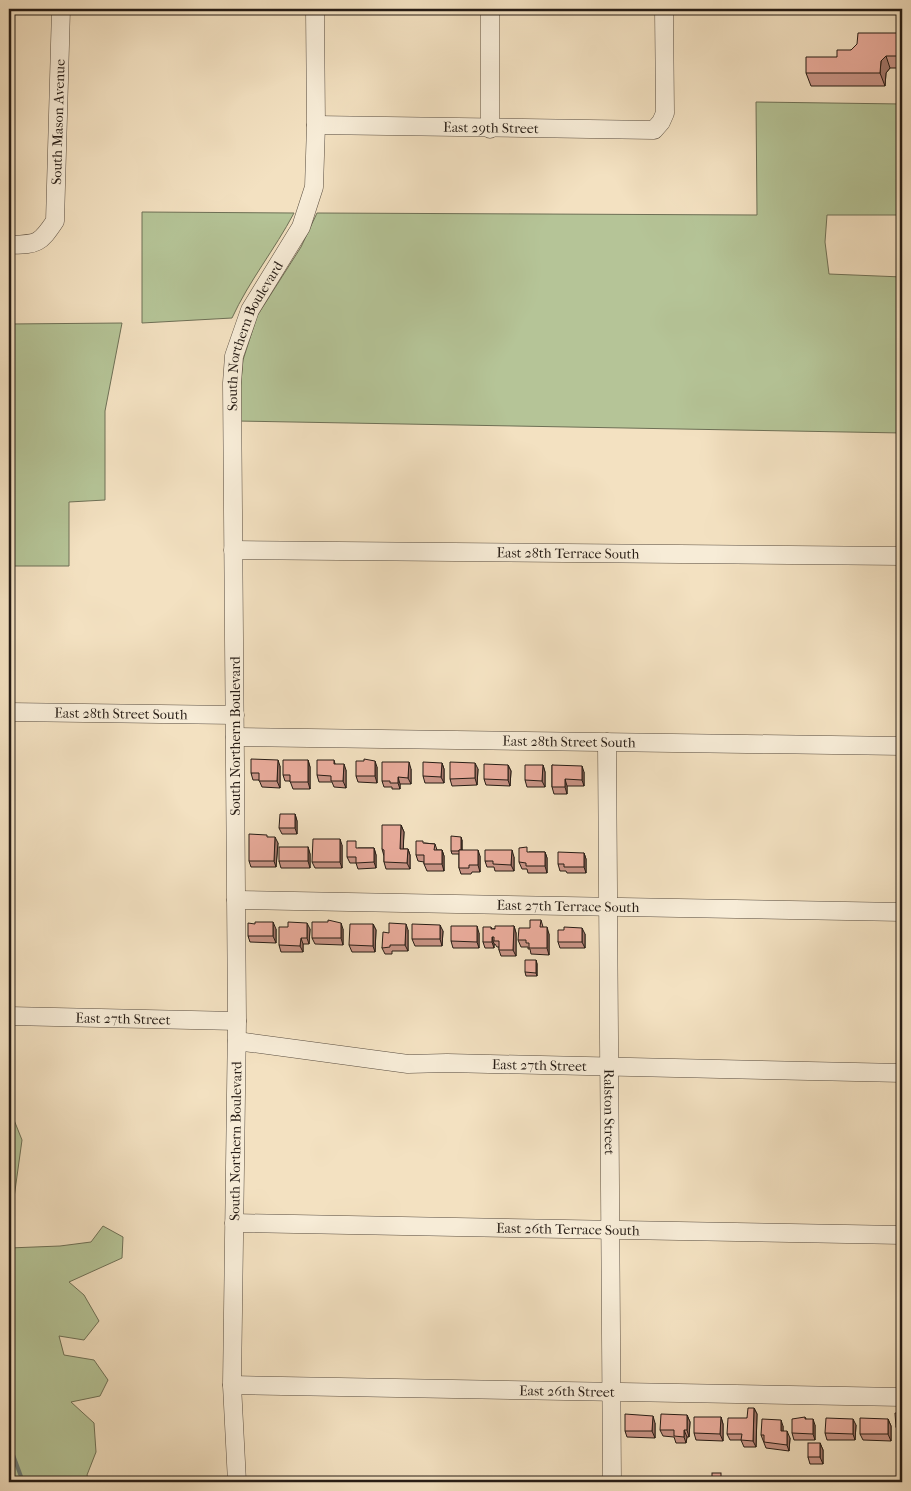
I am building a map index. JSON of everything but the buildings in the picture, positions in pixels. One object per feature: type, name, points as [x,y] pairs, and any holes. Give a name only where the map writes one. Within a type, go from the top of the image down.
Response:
[{"type":"street","name":"South Mason Avenue","points":[[9,245],[31,244],[44,238],[55,221],[62,9]]},
{"type":"street","name":"South Northern Boulevard","points":[[237,1482],[232,1384],[237,1021],[232,383],[234,356],[250,310],[301,227],[314,187],[316,126],[315,9]]},
{"type":"street","points":[[490,9],[490,129]]},
{"type":"street","name":"East 29th Street","points":[[316,126],[654,130],[665,114],[664,9]]},
{"type":"street","name":"East 28th Terrace South","points":[[233,550],[902,556]]},
{"type":"street","name":"East 28th Street South","points":[[9,712],[235,715]]},
{"type":"street","name":"East 28th Street South","points":[[235,737],[902,746]]},
{"type":"street","name":"Ralston Street","points":[[607,742],[612,1482]]},
{"type":"street","name":"East 27th Terrace South","points":[[236,900],[902,912]]},
{"type":"street","name":"East 27th Street","points":[[9,1016],[237,1021]]},
{"type":"street","name":"East 27th Street","points":[[237,1041],[408,1064],[456,1063],[902,1073]]},
{"type":"street","name":"East 26th Terrace South","points":[[234,1223],[902,1235]]},
{"type":"street","name":"East 26th Street","points":[[232,1384],[902,1397]]},
{"type":"green space","points":[[756,102],[902,104],[902,215],[827,215],[825,242],[829,274],[902,277],[902,433],[237,421],[243,360],[257,316],[301,247],[317,213],[757,215]]},
{"type":"green space","points":[[142,212],[294,213],[246,291],[232,318],[142,323]]},
{"type":"green space","points":[[122,323],[105,411],[105,500],[69,502],[69,566],[9,566],[9,324]]},
{"type":"green space","points":[[9,1114],[12,1115],[22,1140],[9,1234]]},
{"type":"green space","points":[[103,1226],[123,1237],[122,1258],[69,1282],[84,1295],[99,1321],[84,1340],[59,1336],[64,1355],[94,1360],[108,1380],[100,1396],[71,1402],[94,1423],[96,1452],[87,1475],[89,1482],[9,1482],[9,1248],[60,1246],[91,1242]]},
{"type":"waterway","points":[[9,1444],[23,1482]]}]
